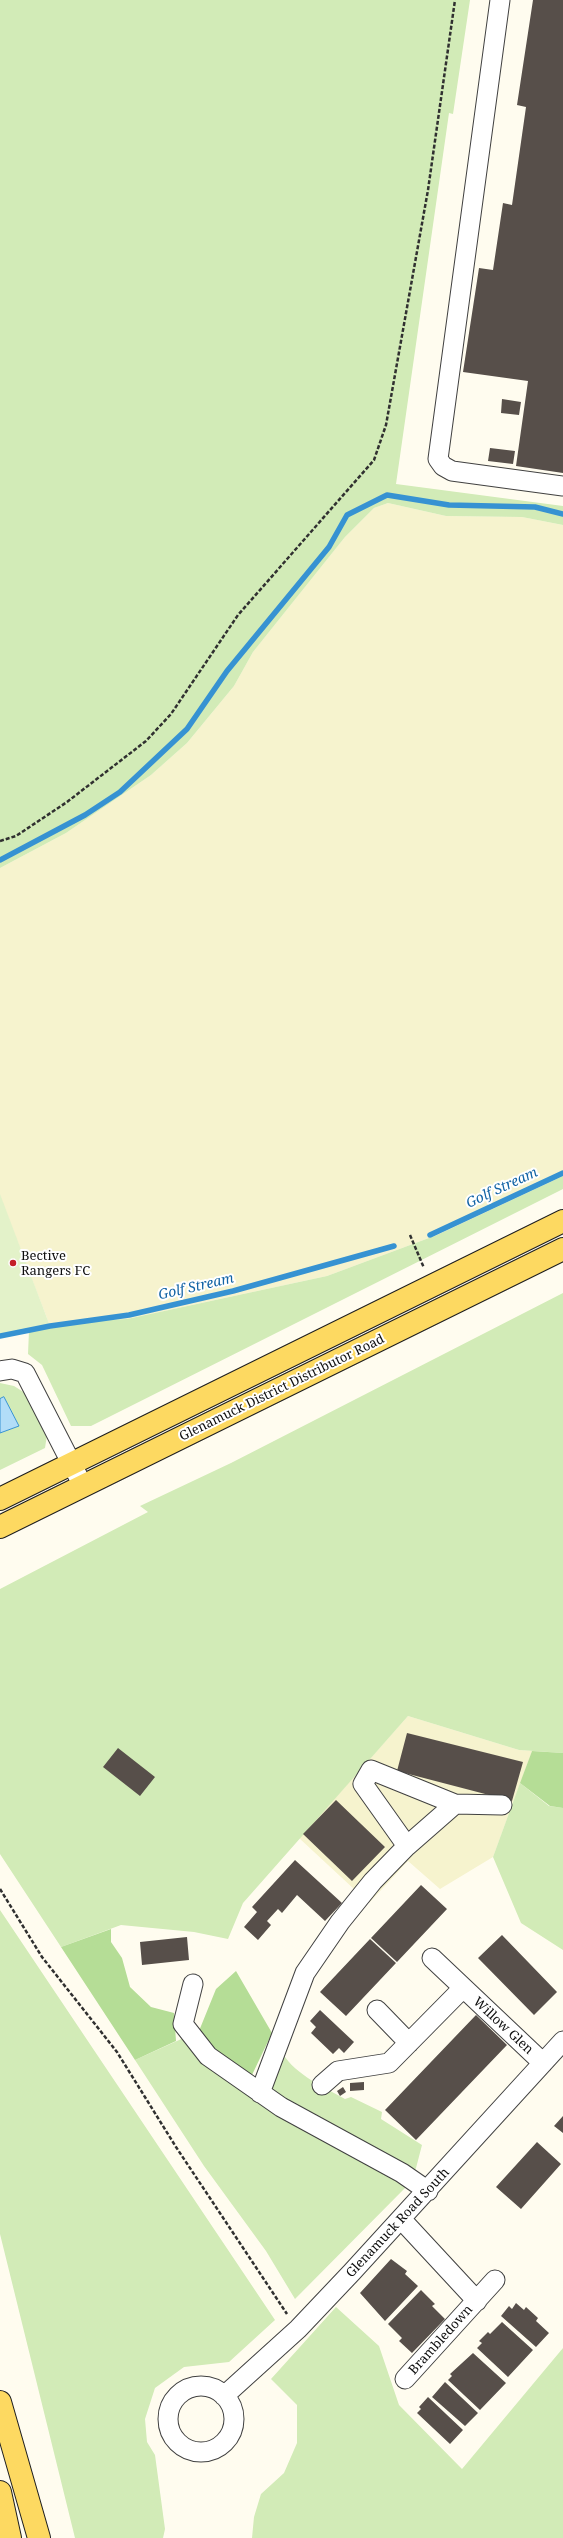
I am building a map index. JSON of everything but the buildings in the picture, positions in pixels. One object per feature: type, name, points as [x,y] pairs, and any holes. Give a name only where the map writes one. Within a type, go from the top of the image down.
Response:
[{"type":"main road","name":"Glenamuck District Distributor Road","points":[[0,1499],[563,1221]]},
{"type":"main road","name":"Glenamuck District Distributor Road","points":[[0,1527],[563,1249]]},
{"type":"main road","points":[[0,2402],[39,2538]]},
{"type":"main road","points":[[0,2492],[10,2538]]},
{"type":"street","points":[[500,0],[438,459],[443,466],[452,471],[563,486]]},
{"type":"street","points":[[0,1371],[12,1369],[25,1373],[33,1383],[84,1486]]},
{"type":"street","points":[[407,1846],[363,1784],[371,1770],[455,1804],[502,1805]]},
{"type":"street","points":[[260,2093],[305,1973],[340,1922],[373,1881],[407,1846],[455,1804]]},
{"type":"street","name":"Willow Glen","points":[[432,1958],[543,2063]]},
{"type":"street","points":[[193,1984],[183,2024],[208,2056],[281,2107],[402,2173],[428,2191]]},
{"type":"street","name":"Willow Glen","points":[[322,2085],[338,2071],[389,2063],[463,1988]]},
{"type":"street","points":[[377,2010],[409,2043]]},
{"type":"street","name":"Glenamuck Road South","points":[[224,2396],[298,2329],[428,2191],[563,2042]]},
{"type":"street","name":"Brambledown","points":[[401,2219],[477,2301]]},
{"type":"street","name":"Brambledown","points":[[405,2379],[496,2280]]},
{"type":"path","points":[[0,841],[16,836],[67,802],[146,741],[171,714],[238,615],[374,460],[386,425],[425,205],[455,0]]},
{"type":"path","points":[[410,1235],[432,1285]]},
{"type":"path","points":[[0,1889],[42,1957],[117,2052],[180,2154],[298,2329]]},
{"type":"shaded area","points":[[388,503],[446,516],[522,517],[563,525],[563,1176],[437,1235],[327,1276],[127,1319],[83,1321],[50,1326],[0,1196],[0,868],[66,833],[151,775],[187,743],[234,686],[253,652],[345,537],[374,508]]},
{"type":"shaded area","points":[[408,1716],[519,1750],[532,1751],[493,1857],[440,1889],[408,1861],[369,1903],[299,1838]]},
{"type":"green space","points":[[0,0],[470,0],[453,114],[449,113],[396,484],[563,506],[563,525],[522,517],[446,516],[388,503],[374,508],[345,537],[253,652],[234,686],[187,743],[151,775],[66,833],[0,868]]},
{"type":"green space","points":[[563,1176],[563,1189],[91,1426],[71,1426],[42,1365],[28,1354],[29,1331],[83,1321],[127,1319],[327,1276],[437,1235]]},
{"type":"green space","name":"Bective Rangers FC","points":[[0,1194],[50,1326],[0,1336]]},
{"type":"green space","points":[[563,1293],[563,1753],[519,1750],[408,1716],[243,1903],[228,1939],[194,1932],[121,1925],[61,1947],[0,1854],[0,1589],[148,1512],[140,1506],[231,1463]]},
{"type":"green space","points":[[0,1383],[14,1386],[25,1393],[47,1435],[45,1448],[0,1470],[0,1433],[19,1426],[4,1397],[0,1399]]},
{"type":"green space","points":[[532,1751],[563,1753],[563,1808],[550,1806],[520,1783]]},
{"type":"green space","points":[[520,1783],[549,1806],[563,1808],[563,1950],[521,1923],[493,1857]]},
{"type":"green space","points":[[0,1910],[275,2320],[229,2362],[184,2367],[155,2388],[145,2419],[147,2442],[155,2455],[165,2529],[163,2538],[75,2538],[0,2234]]},
{"type":"green space","points":[[111,1929],[111,1942],[122,1958],[130,1987],[151,2007],[174,2013],[176,2041],[135,2060],[61,1947]]},
{"type":"green space","points":[[236,1971],[272,2033],[252,2075],[207,2045],[199,2031],[216,1989]]},
{"type":"green space","points":[[199,2031],[252,2075],[269,2082],[283,2054],[295,2068],[311,2080],[345,2099],[351,2097],[382,2112],[381,2119],[422,2145],[416,2168],[406,2187],[295,2299],[266,2251],[204,2166],[135,2060]]},
{"type":"green space","points":[[336,2307],[379,2346],[399,2405],[462,2469],[563,2348],[563,2538],[252,2538],[254,2517],[261,2494],[284,2473],[297,2443],[297,2405],[271,2379]]},
{"type":"water","points":[[4,1397],[19,1426],[0,1433],[0,1399]]},
{"type":"waterway","points":[[0,860],[85,815],[120,792],[187,729],[227,671],[329,547],[347,515],[387,495],[449,505],[535,507],[563,514]]},
{"type":"waterway","name":"Golf Stream","points":[[430,1235],[563,1173]]},
{"type":"waterway","name":"Golf Stream","points":[[0,1336],[50,1326],[129,1315],[233,1291],[394,1246]]},
{"type":"place","name":"Bective Rangers FC","points":[[13,1263]]}]
